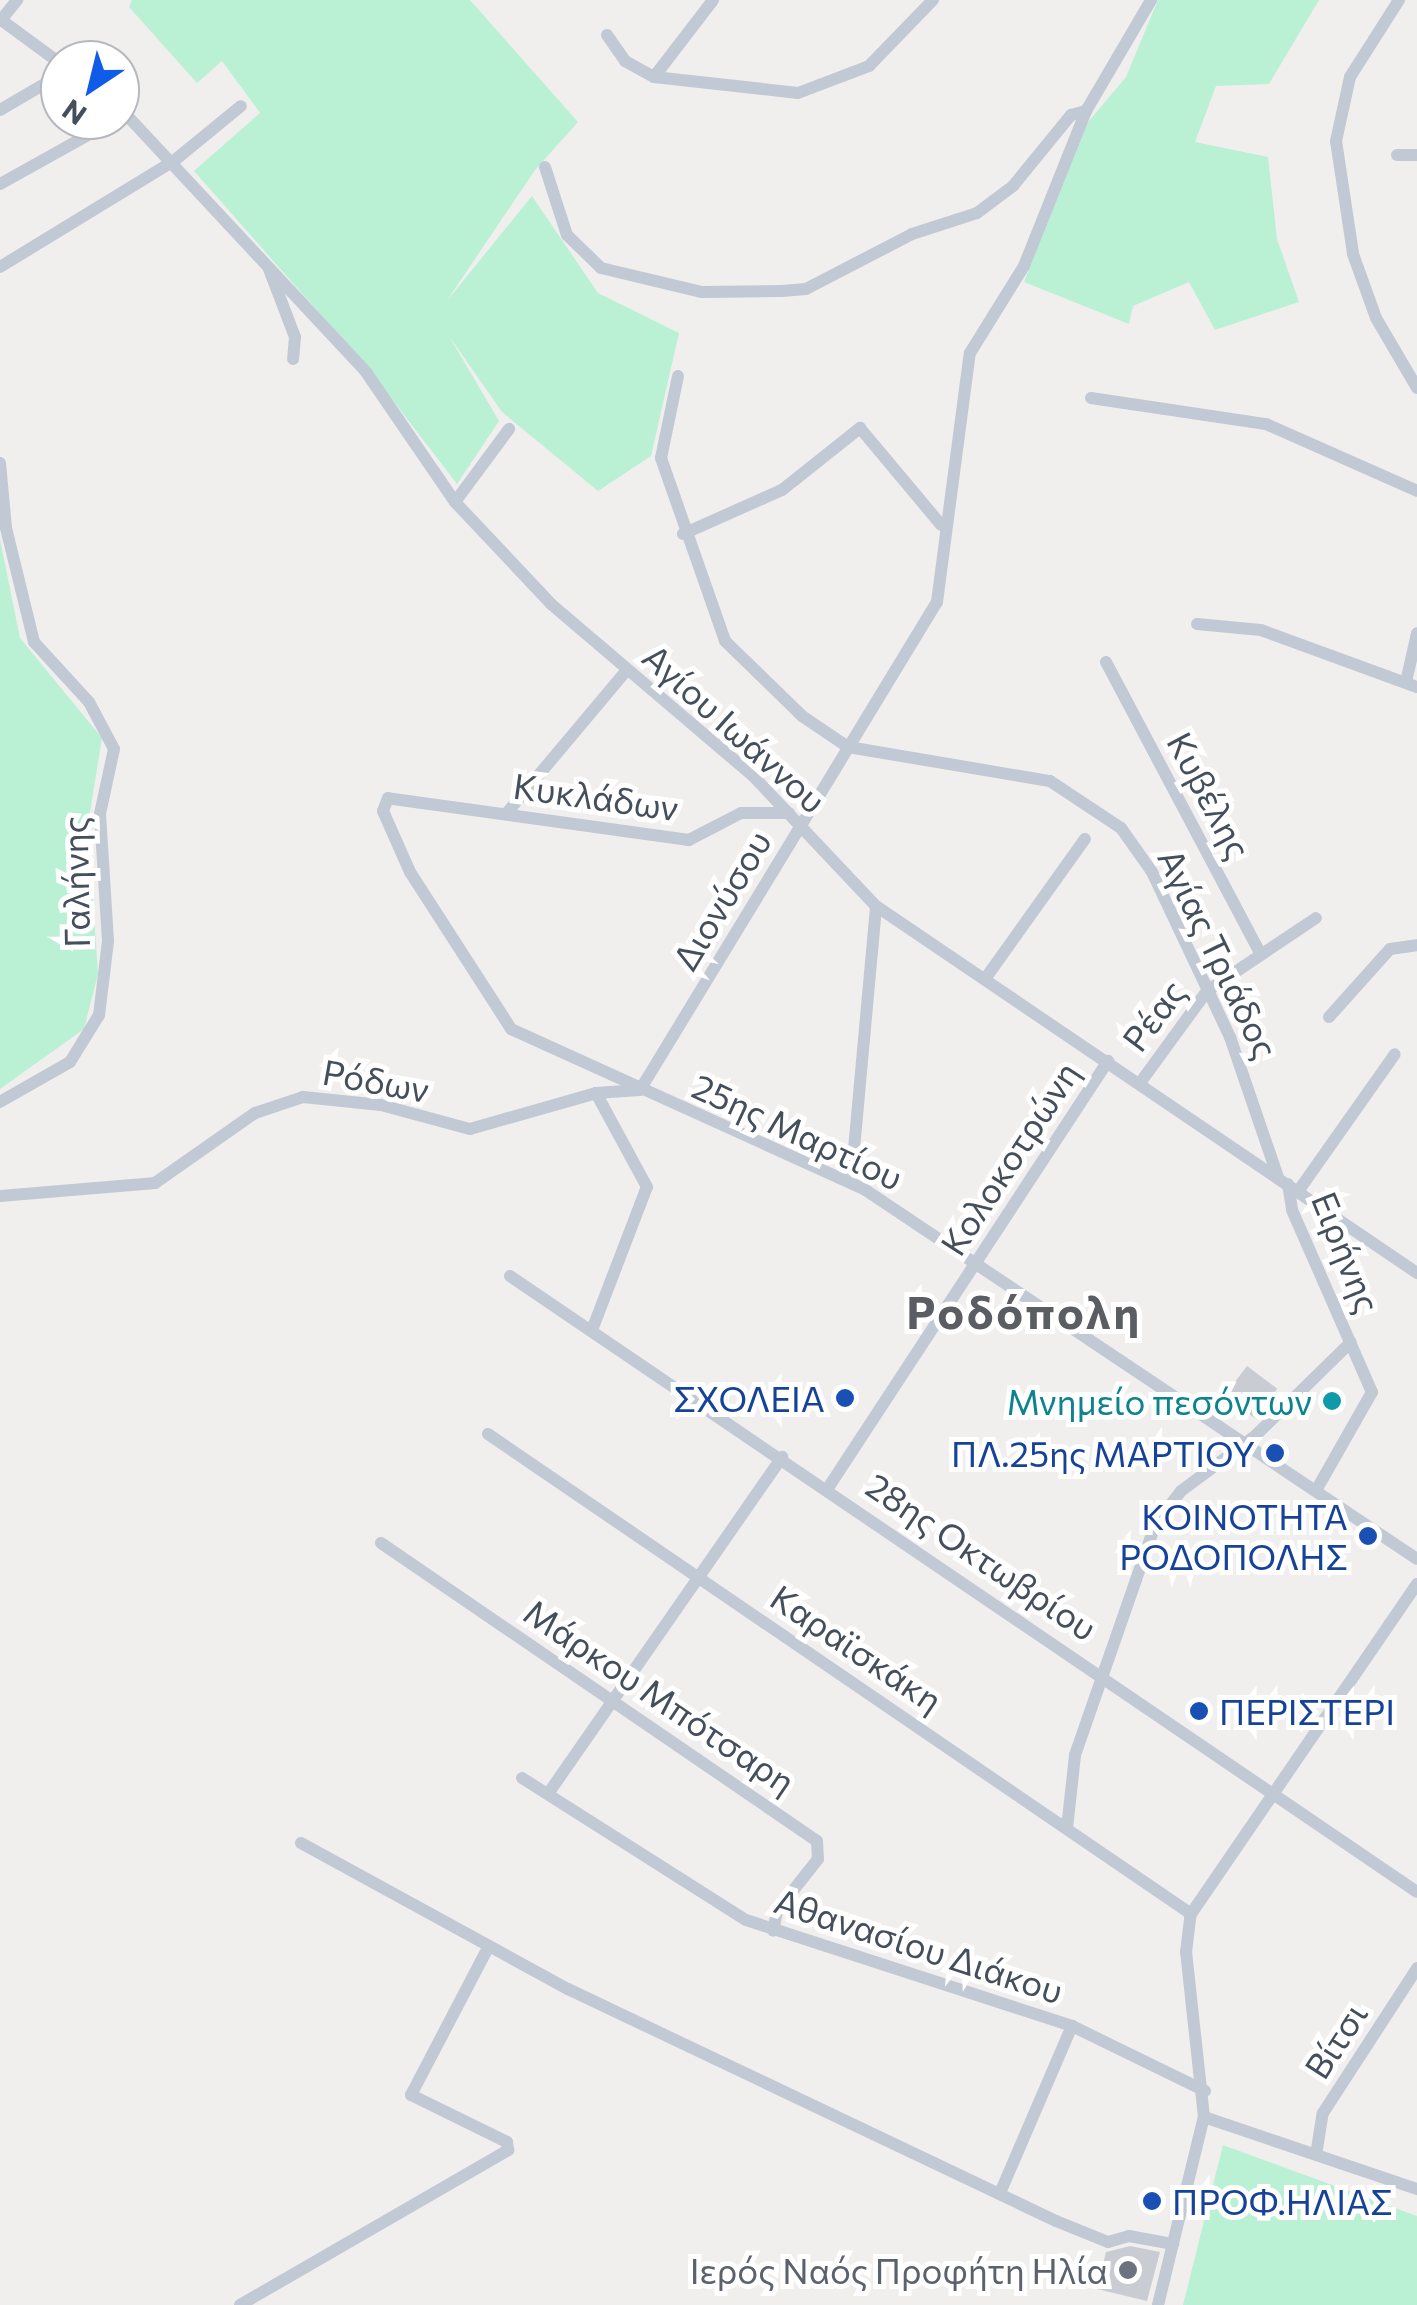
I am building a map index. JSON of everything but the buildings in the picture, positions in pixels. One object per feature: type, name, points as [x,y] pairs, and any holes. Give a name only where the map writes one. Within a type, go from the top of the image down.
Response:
[{"type":"street","points":[[17,0],[1,19],[40,48]]},
{"type":"street","points":[[654,76],[713,0]]},
{"type":"street","points":[[607,35],[625,61],[654,76],[750,92],[828,87],[882,56],[934,0]]},
{"type":"street","points":[[545,167],[567,236],[601,268],[702,292],[806,288],[986,207],[1071,115],[1086,110],[1151,0]]},
{"type":"street","points":[[1400,0],[1350,76],[1336,141],[1353,254],[1376,318],[1417,388]]},
{"type":"street","points":[[0,38],[15,30]]},
{"type":"street","points":[[0,110],[40,86]]},
{"type":"street","points":[[0,267],[175,160],[241,106]]},
{"type":"street","name":"Διονύσου","points":[[640,1090],[765,894],[794,818],[848,747],[938,602],[942,526],[962,442],[970,353],[1032,249],[1086,110]]},
{"type":"street","name":"Αγίου Ιωάννου","points":[[140,131],[175,160],[366,372],[455,502],[627,670],[794,818],[876,906],[1417,1273]]},
{"type":"street","points":[[0,184],[77,140]]},
{"type":"street","points":[[1397,156],[1417,156]]},
{"type":"street","points":[[268,267],[295,338],[293,359]]},
{"type":"street","points":[[678,376],[661,458],[682,534],[725,641],[848,747]]},
{"type":"street","points":[[1090,398],[1266,424],[1417,491]]},
{"type":"street","points":[[682,534],[782,490],[860,428],[942,526]]},
{"type":"street","points":[[455,502],[508,429]]},
{"type":"street","name":"Γαλήνης","points":[[0,464],[6,528],[34,642],[89,702],[114,748],[100,814],[108,941],[99,1014],[70,1062],[0,1102]]},
{"type":"street","points":[[1197,624],[1261,630],[1411,685],[1417,633]]},
{"type":"street","name":"Κυβέλης","points":[[1106,662],[1261,955]]},
{"type":"street","points":[[506,814],[627,670]]},
{"type":"street","name":"Αγίας Τριάδος","points":[[848,747],[993,767],[1076,792],[1121,828],[1152,872],[1288,1184]]},
{"type":"street","name":"Κυκλάδων","points":[[388,798],[689,840],[742,813],[794,818]]},
{"type":"street","name":"25ης Μαρτίου","points":[[388,798],[388,829],[501,1017],[640,1090],[851,1182],[1417,1559]]},
{"type":"street","points":[[985,979],[1085,838]]},
{"type":"street","points":[[851,1182],[876,906]]},
{"type":"street","name":"Ρέας","points":[[1140,1083],[1207,991],[1316,918]]},
{"type":"street","points":[[1328,1017],[1390,949],[1417,946]]},
{"type":"street","points":[[1288,1184],[1396,1054]]},
{"type":"street","name":"Κολοκοτρώνη","points":[[828,1488],[1108,1062]]},
{"type":"street","name":"Ρόδων","points":[[0,1196],[155,1183],[255,1114],[303,1097],[382,1105],[470,1129],[596,1093],[640,1090]]},
{"type":"street","points":[[592,1330],[647,1187],[596,1093]]},
{"type":"street","name":"Ειρήνης","points":[[1288,1184],[1292,1210],[1351,1342],[1371,1401],[1316,1490]]},
{"type":"street","name":"28ης Οκτωβρίου","points":[[510,1276],[1104,1674],[1417,1892]]},
{"type":"street","name":"Ειρήνης","points":[[1068,1828],[1075,1755],[1155,1525],[1181,1492],[1246,1443],[1351,1342]]},
{"type":"street","name":"Καραϊσκάκη","points":[[488,1434],[1191,1914]]},
{"type":"street","points":[[550,1790],[695,1574],[782,1457]]},
{"type":"street","name":"Μάρκου Μπότσαρη","points":[[381,1542],[817,1841],[818,1860],[787,1895],[773,1930]]},
{"type":"street","points":[[1162,2304],[1204,2117],[1205,2091],[1186,1952],[1191,1914],[1417,1584]]},
{"type":"street","name":"Αθανασίου Διάκου","points":[[522,1778],[550,1790],[773,1930],[1072,2026],[1205,2091]]},
{"type":"street","points":[[301,1843],[489,1946],[1000,2194],[1108,2242],[1129,2236],[1173,2244]]},
{"type":"street","points":[[240,2305],[508,2150],[500,2138],[411,2095],[489,1946]]},
{"type":"street","name":"Βίτσι","points":[[1318,2149],[1323,2113],[1417,1968]]},
{"type":"street","points":[[1000,2194],[1072,2026]]},
{"type":"street","points":[[1204,2117],[1318,2149],[1417,2189]]},
{"type":"green space","points":[[132,0],[470,0],[578,122],[535,170],[446,302],[532,196],[598,293],[679,333],[651,456],[598,491],[502,412],[449,336],[499,421],[457,484],[372,373],[194,171],[260,113],[222,61],[197,83],[129,7]]},
{"type":"green space","points":[[1158,0],[1319,0],[1269,84],[1216,86],[1195,142],[1268,157],[1277,239],[1299,302],[1215,330],[1189,282],[1133,306],[1129,324],[1024,282],[1088,122],[1126,77]]},
{"type":"green space","points":[[0,539],[20,638],[102,738],[88,825],[98,974],[84,1029],[0,1089]]},
{"type":"green space","points":[[1223,2145],[1417,2216],[1417,2305],[1183,2305]]},
{"type":"place","name":"ΣΧΟΛΕΙΑ","points":[[845,1398]]},
{"type":"place","name":"Μνημείο πεσόντων","points":[[1332,1401]]},
{"type":"place","name":"ΠΛ.25ης ΜΑΡΤΙΟΥ","points":[[1275,1453]]},
{"type":"place","name":"ΚΟΙΝΟΤΗΤΑ ΡΟΔΟΠΟΛΗΣ","points":[[1368,1536]]},
{"type":"place","name":"ΠΕΡΙΣΤΕΡΙ","points":[[1199,1711]]},
{"type":"place","name":"ΠΡΟΦ.ΗΛΙΑΣ","points":[[1152,2201]]},
{"type":"place","name":"Ιερός Ναός Προφήτη Ηλία","points":[[1128,2270]]},
{"type":"district","name":"Ροδόπολη","points":[[1024,1311]]}]
